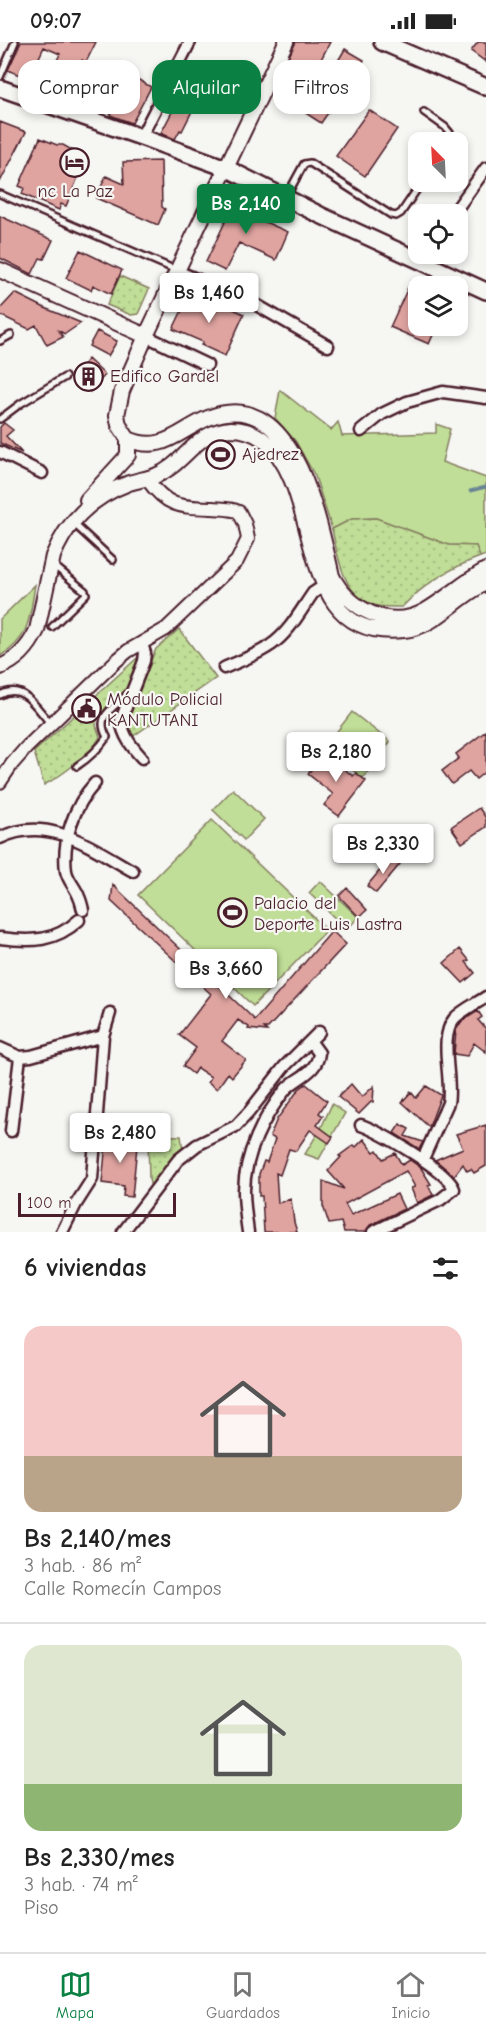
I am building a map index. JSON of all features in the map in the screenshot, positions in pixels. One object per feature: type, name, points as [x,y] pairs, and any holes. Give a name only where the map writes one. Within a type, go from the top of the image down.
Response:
[{"type":"main road","points":[[0,667],[18,657],[37,630],[49,567],[57,545],[88,500],[125,460],[129,452],[128,439],[119,425],[118,405],[122,391],[286,42]]},
{"type":"main road","points":[[382,42],[486,87]]},
{"type":"main road","points":[[0,88],[141,136],[226,168],[285,198],[408,251]]},
{"type":"main road","points":[[436,264],[486,291]]},
{"type":"main road","points":[[0,270],[146,336]]},
{"type":"main road","points":[[128,439],[149,446],[160,443],[209,418],[228,413],[241,413],[256,417],[279,435],[306,480],[317,513],[332,576],[331,588],[334,604],[350,619],[367,627],[385,631],[406,630],[433,619],[486,583]]},
{"type":"main road","points":[[76,519],[99,498],[115,489],[160,474],[176,464],[199,440],[209,434],[231,429],[243,430],[258,436],[271,446],[293,483],[319,576],[358,608],[388,618],[422,613],[486,570]]},
{"type":"street","points":[[141,136],[190,42]]},
{"type":"street","points":[[460,204],[486,168]]},
{"type":"street","points":[[177,271],[253,303],[328,346]]},
{"type":"street","points":[[146,336],[207,365]]},
{"type":"street","points":[[362,431],[382,414],[407,402],[442,392],[486,398]]},
{"type":"street","points":[[0,452],[42,473]]},
{"type":"street","points":[[0,782],[12,764],[116,661],[166,629],[229,570],[243,553],[248,539],[245,524],[239,513],[232,508],[177,506],[163,498],[147,479]]},
{"type":"street","points":[[224,668],[253,656],[273,644],[287,630],[313,593],[319,589],[331,588]]},
{"type":"street","points":[[142,644],[146,653],[144,661],[121,720],[122,728],[130,744],[142,758]]},
{"type":"street","points":[[0,938],[25,940],[50,938],[61,934],[81,915],[79,896],[66,873],[69,836],[76,808],[95,783]]},
{"type":"street","points":[[0,838],[20,830],[56,832],[69,836],[133,871]]},
{"type":"street","points":[[423,1159],[450,1094],[447,1046],[450,1026],[460,1014],[486,998]]},
{"type":"street","points":[[62,1232],[92,1179],[104,1036],[110,1013]]},
{"type":"street","points":[[123,1232],[148,1191],[172,1166],[197,1145],[236,1126],[249,1113],[284,1067],[319,1032]]},
{"type":"street","points":[[0,1048],[20,1057],[31,1056],[104,1036]]},
{"type":"street","points":[[248,1232],[244,1189],[248,1161],[261,1127],[276,1103],[288,1087],[305,1077],[318,1059],[319,1053],[311,1042]]},
{"type":"street","points":[[11,1131],[20,1057]]},
{"type":"street","points":[[360,1125],[423,1159],[452,1182],[454,1190],[440,1200],[373,1232]]},
{"type":"lane","points":[[0,77],[15,42]]},
{"type":"lane","points":[[424,112],[449,132]]},
{"type":"lane","points":[[285,198],[304,164],[310,163],[391,215],[396,216],[401,213],[415,192]]},
{"type":"lane","points":[[0,194],[177,271]]},
{"type":"lane","points":[[0,341],[11,335]]},
{"type":"lane","points":[[0,419],[65,377]]},
{"type":"lane","points":[[76,519],[113,560]]},
{"type":"lane","points":[[49,567],[58,569],[86,592],[52,627]]},
{"type":"lane","points":[[0,695],[11,690],[21,692],[52,725]]},
{"type":"lane","points":[[76,766],[92,756],[101,746],[107,737],[101,727],[103,718],[133,690]]},
{"type":"green space","points":[[120,276],[149,289],[138,314],[131,315],[107,305]]},
{"type":"green space","points":[[280,390],[331,430],[338,422],[342,436],[436,433],[436,424],[450,429],[442,462],[486,478],[486,555],[480,557],[476,546],[449,545],[376,518],[352,519],[332,529],[315,476],[296,442],[275,418]]},
{"type":"green space","points":[[376,518],[449,545],[476,546],[480,557],[438,577],[402,607],[378,606],[366,602],[357,595],[344,575],[332,529],[352,519]]},
{"type":"green space","points":[[35,585],[27,626],[10,650],[0,656],[0,619]]},
{"type":"green space","points":[[179,629],[216,678],[132,737],[125,726],[126,718],[156,649]]},
{"type":"green space","points":[[137,658],[132,680],[98,719],[96,726],[100,737],[96,744],[75,764],[44,785],[34,752]]},
{"type":"green space","points":[[352,712],[390,742],[363,778],[324,748]]},
{"type":"green space","points":[[233,789],[264,819],[244,840],[213,810]]},
{"type":"green space","name":"Palacio del Deporte Luis Lastra","points":[[212,820],[327,930],[253,1006],[138,895]]},
{"type":"green space","points":[[320,881],[358,917],[347,930],[309,893]]},
{"type":"green space","points":[[332,1104],[345,1113],[319,1159],[305,1154],[321,1128]]},
{"type":"green space","points":[[148,1135],[181,1136],[183,1150],[151,1188],[149,1179]]},
{"type":"building","points":[[21,42],[96,42],[87,60],[57,60],[60,54],[44,47],[38,60],[18,60],[18,74],[8,70]]},
{"type":"building","points":[[296,42],[330,42],[321,60],[287,60]]},
{"type":"building","points":[[478,42],[486,42],[486,62],[471,51]]},
{"type":"building","points":[[345,49],[364,60],[339,60]]},
{"type":"building","points":[[140,81],[151,87],[140,108]]},
{"type":"building","points":[[370,111],[397,129],[365,176],[336,156],[366,114],[370,114]]},
{"type":"building","points":[[111,114],[137,114],[132,123]]},
{"type":"building","points":[[171,114],[190,114],[175,139],[161,133]]},
{"type":"building","points":[[307,114],[327,114],[321,123]]},
{"type":"building","points":[[0,122],[26,132],[0,182]]},
{"type":"building","points":[[40,138],[63,145],[86,158],[66,206],[61,204],[59,210],[22,194],[24,188],[19,186]]},
{"type":"building","points":[[161,161],[162,207],[165,209],[158,225],[96,198],[106,176],[124,184],[123,162]]},
{"type":"building","points":[[244,200],[263,209],[258,219],[288,232],[276,260],[239,243],[225,271],[206,262],[227,218],[224,217],[229,206]]},
{"type":"building","points":[[0,216],[53,240],[44,259],[40,258],[32,274],[0,258]]},
{"type":"building","points":[[80,250],[122,270],[111,294],[93,285],[91,290],[66,278]]},
{"type":"building","points":[[408,288],[408,335],[390,327]]},
{"type":"building","points":[[15,293],[81,323],[65,334],[59,331],[63,337],[47,345],[36,325],[29,329],[0,315],[0,309]]},
{"type":"building","points":[[190,294],[219,307],[221,303],[244,314],[225,356],[201,345],[203,342],[173,329]]},
{"type":"building","points":[[97,331],[117,341],[108,356],[89,346]]},
{"type":"building","points":[[411,336],[433,336],[429,344]]},
{"type":"building","name":"Edifico Gardel","points":[[88,359],[105,375],[90,392],[73,376]]},
{"type":"building","points":[[4,423],[13,430],[6,436],[22,453],[0,443],[0,427]]},
{"type":"building","points":[[486,731],[486,771],[476,779],[469,771],[452,784],[442,771],[459,758],[456,754]]},
{"type":"building","points":[[323,752],[353,776],[356,773],[366,781],[339,816],[324,805],[333,794],[308,774]]},
{"type":"building","points":[[479,808],[486,818],[486,827],[462,843],[451,827]]},
{"type":"building","points":[[391,857],[400,864],[376,893],[367,886]]},
{"type":"building","points":[[113,885],[255,1020],[332,931],[346,944],[268,1028],[264,1028],[267,1031],[248,1029],[249,1027],[238,1020],[222,1041],[246,1060],[232,1077],[228,1073],[217,1089],[208,1082],[211,1077],[197,1068],[193,1074],[183,1066],[196,1048],[179,1035],[211,994],[111,901]]},
{"type":"building","points":[[347,888],[367,910],[359,917],[339,896]]},
{"type":"building","points":[[460,949],[469,960],[466,962],[475,973],[463,983],[444,963]]},
{"type":"building","points":[[478,1011],[482,1017],[478,1020],[486,1029],[486,1052],[474,1043],[467,1056],[454,1054],[456,1030],[462,1021]]},
{"type":"building","points":[[306,1084],[327,1101],[319,1113],[323,1116],[317,1125],[333,1137],[329,1143],[310,1130],[296,1151],[289,1149],[280,1175],[276,1173],[278,1203],[291,1199],[297,1232],[264,1232],[262,1196],[259,1196],[259,1174],[264,1161],[267,1162],[275,1139],[270,1136],[277,1119],[299,1089]]},
{"type":"building","points":[[351,1084],[362,1097],[374,1086],[373,1102],[359,1114],[338,1097]]},
{"type":"building","points":[[426,1086],[441,1095],[429,1127],[402,1102],[411,1092],[416,1098]]},
{"type":"building","points":[[400,1124],[409,1129],[405,1136],[423,1142],[419,1149],[394,1133]]},
{"type":"building","points":[[486,1125],[486,1166],[474,1173],[471,1169],[467,1171],[463,1164],[454,1176],[435,1160],[463,1148],[456,1134]]},
{"type":"building","points":[[107,1133],[118,1134],[117,1144],[137,1146],[132,1197],[123,1196],[124,1186],[102,1183]]},
{"type":"building","points":[[364,1139],[374,1152],[377,1150],[383,1159],[395,1153],[402,1165],[410,1160],[421,1168],[431,1184],[428,1185],[433,1195],[417,1203],[411,1188],[415,1187],[406,1171],[345,1204],[351,1215],[397,1194],[404,1209],[370,1225],[366,1232],[344,1232],[341,1222],[329,1224],[323,1206],[323,1181],[344,1189],[328,1171],[341,1157],[339,1156],[354,1145],[356,1147]]},
{"type":"waterway","points":[[470,491],[486,487]]},
{"type":"place","name":"nc La Paz","points":[[75,162]]},
{"type":"place","name":"Edifico Gardel","points":[[89,376]]},
{"type":"place","name":"Ajedrez","points":[[221,454]]},
{"type":"place","name":"Módulo Policial KANTUTANI","points":[[86,709]]},
{"type":"place","name":"Palacio del Deporte Luis Lastra","points":[[233,913]]}]
